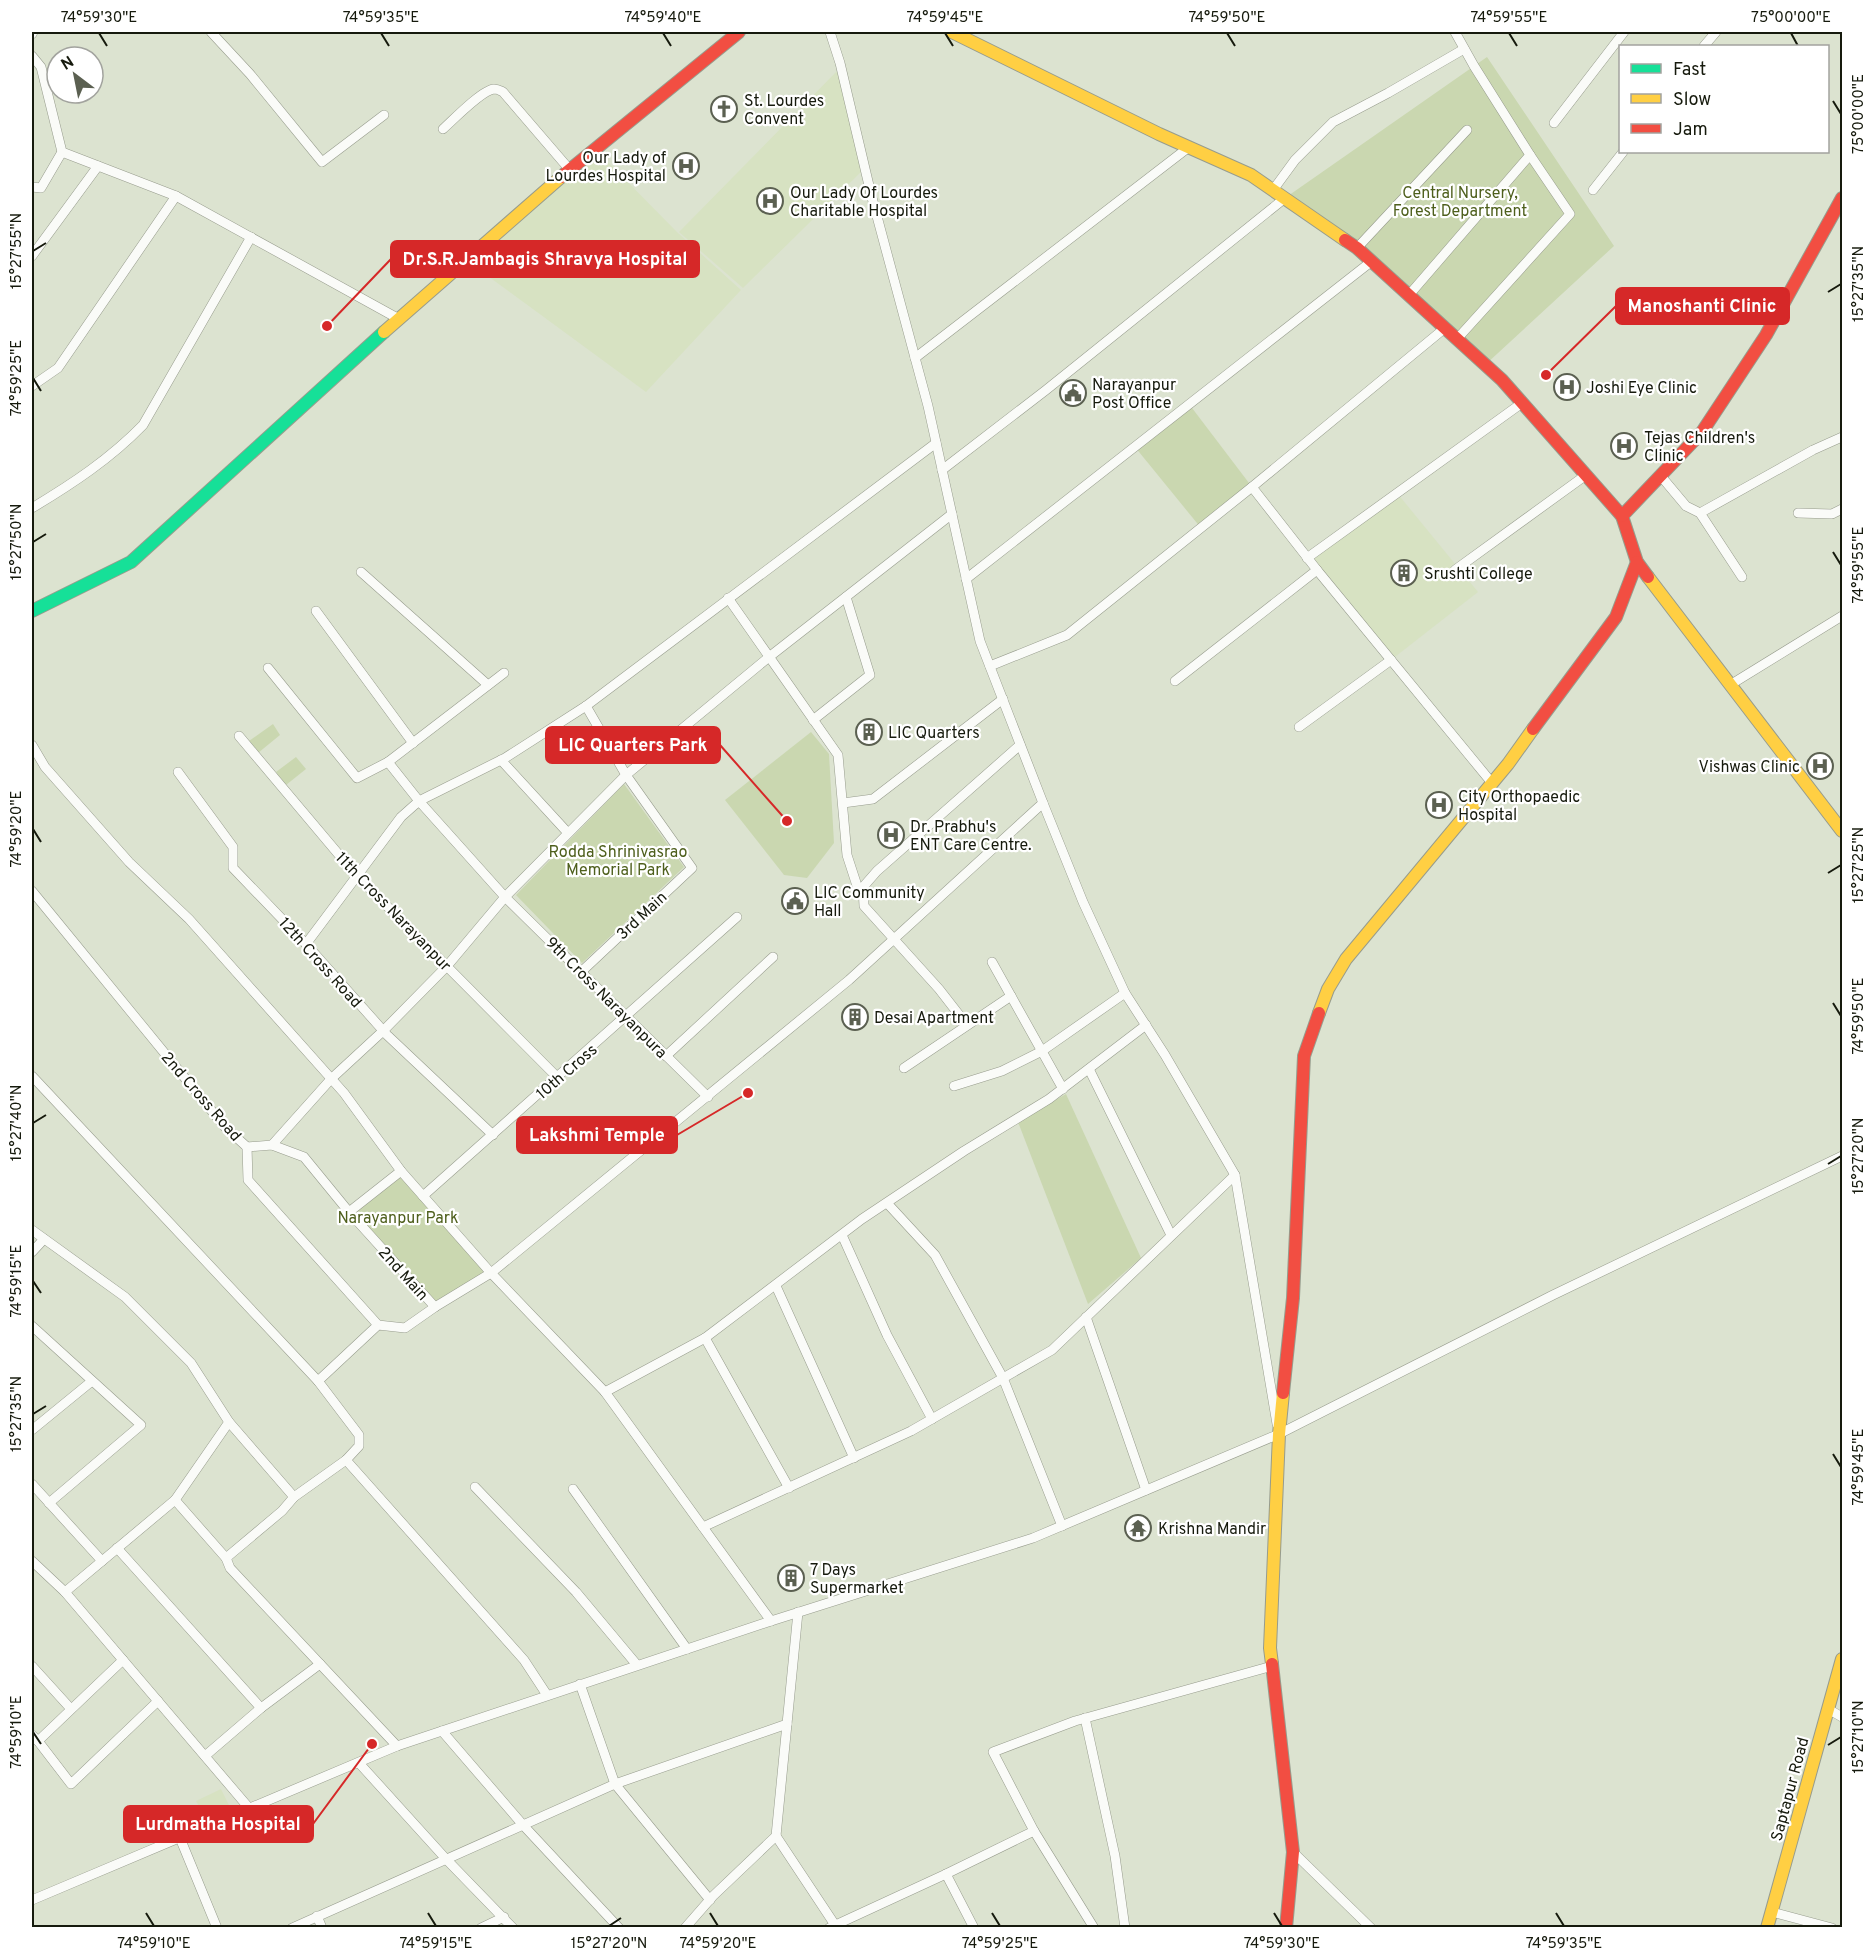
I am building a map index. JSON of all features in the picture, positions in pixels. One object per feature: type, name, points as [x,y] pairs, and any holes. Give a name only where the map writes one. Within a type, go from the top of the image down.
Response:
[{"type":"street","points":[[211,32],[250,74],[322,162],[384,115]]},
{"type":"street","points":[[32,611],[131,562],[399,319],[570,171],[740,32]]},
{"type":"street","points":[[830,32],[840,63],[871,194],[936,442],[980,641],[1083,902],[1125,993],[1165,1055],[1235,1175],[1279,1434]]},
{"type":"street","points":[[951,32],[1251,175],[1357,248],[1372,261],[1502,380],[1622,516],[1637,562],[1842,831]]},
{"type":"street","points":[[1455,32],[1530,155],[1570,214],[1457,339]]},
{"type":"street","points":[[1554,123],[1623,32]]},
{"type":"street","points":[[1705,45],[1716,32]]},
{"type":"street","points":[[1273,190],[1295,160],[1333,122],[1464,49]]},
{"type":"street","points":[[32,56],[41,67],[62,152],[41,188],[32,187]]},
{"type":"street","points":[[443,129],[483,95],[497,89],[503,92],[570,171]]},
{"type":"street","points":[[1357,248],[1467,130]]},
{"type":"street","points":[[915,358],[1189,147]]},
{"type":"street","points":[[62,152],[176,196],[399,319]]},
{"type":"street","points":[[1593,190],[1622,153]]},
{"type":"street","points":[[1409,295],[1530,155]]},
{"type":"street","points":[[32,256],[98,166]]},
{"type":"street","points":[[32,386],[58,368],[176,196]]},
{"type":"street","points":[[942,470],[1056,383],[1285,198]]},
{"type":"street","points":[[1622,516],[1702,432],[1766,335],[1842,198]]},
{"type":"street","points":[[32,508],[73,483],[123,445],[143,425],[251,237]]},
{"type":"street","points":[[966,579],[1372,261]]},
{"type":"street","points":[[990,666],[1067,635],[1445,328]]},
{"type":"street","points":[[1307,558],[1522,403]]},
{"type":"street","points":[[1700,513],[1813,450],[1842,437]]},
{"type":"street","points":[[306,944],[401,817],[419,801],[501,760],[586,706],[936,442]]},
{"type":"street","points":[[1455,570],[1586,475]]},
{"type":"street","points":[[1660,475],[1686,506],[1700,513],[1742,577]]},
{"type":"street","points":[[1252,487],[1307,558],[1492,783]]},
{"type":"street","points":[[1798,513],[1832,514],[1842,509]]},
{"type":"street","points":[[272,1145],[331,1078],[383,1031],[447,966],[505,897],[626,775],[769,657],[952,514]]},
{"type":"street","points":[[1286,1928],[1293,1852],[1270,1648],[1279,1434],[1293,1298],[1304,1056],[1328,989],[1346,958],[1492,783],[1616,618],[1637,562]]},
{"type":"street","points":[[1175,681],[1317,570]]},
{"type":"street","points":[[361,572],[488,685]]},
{"type":"street","points":[[813,720],[870,675],[846,597]]},
{"type":"street","points":[[728,598],[838,755],[847,855],[864,906],[939,989],[968,1025]]},
{"type":"street","points":[[316,611],[413,743]]},
{"type":"street","points":[[1730,685],[1842,616]]},
{"type":"street","points":[[1299,728],[1390,660]]},
{"type":"street","points":[[268,668],[357,778],[388,762],[504,673]]},
{"type":"street","points":[[843,803],[873,800],[1003,699]]},
{"type":"street","points":[[586,706],[626,775]]},
{"type":"street","name":"11th Cross Narayanpur","points":[[239,736],[356,875],[558,1078]]},
{"type":"street","points":[[32,745],[45,767],[129,862],[189,919],[331,1078],[401,1171],[423,1196],[491,1272],[605,1392],[771,1621]]},
{"type":"street","points":[[864,906],[863,886],[877,871],[1020,745]]},
{"type":"street","points":[[501,760],[568,833]]},
{"type":"street","name":"9th Cross Narayanpura","points":[[388,762],[419,801],[505,897],[708,1097]]},
{"type":"street","name":"12th Cross Road","points":[[178,772],[233,847],[233,868],[306,944],[383,1031],[493,1135]]},
{"type":"street","name":"3rd Main","points":[[581,972],[692,868],[662,829],[626,775]]},
{"type":"street","points":[[247,1147],[248,1179],[378,1325],[405,1328],[491,1272],[708,1097],[895,939],[1043,803]]},
{"type":"street","name":"2nd Cross Road","points":[[32,891],[225,1128],[247,1147],[272,1145],[304,1157],[349,1212]]},
{"type":"street","name":"10th Cross","points":[[423,1196],[737,917]]},
{"type":"street","points":[[666,1056],[772,957]]},
{"type":"street","points":[[992,962],[1063,1089]]},
{"type":"street","points":[[954,1086],[1002,1071],[1042,1051],[1125,993]]},
{"type":"street","points":[[903,1068],[1011,996]]},
{"type":"street","points":[[605,1392],[705,1338],[887,1203],[964,1151],[1049,1099],[1146,1025]]},
{"type":"street","points":[[1089,1069],[1171,1235]]},
{"type":"street","points":[[32,1076],[318,1381],[360,1435],[359,1446],[346,1460],[294,1497],[282,1511],[226,1558]]},
{"type":"street","points":[[32,1900],[397,1746],[798,1612],[1033,1538],[1279,1434],[1553,1296],[1842,1156]]},
{"type":"street","points":[[349,1212],[401,1171]]},
{"type":"street","points":[[703,1527],[911,1431],[1052,1350],[1235,1175]]},
{"type":"street","points":[[887,1203],[935,1255],[1003,1378],[1062,1526]]},
{"type":"street","name":"2nd Main","points":[[349,1212],[435,1307]]},
{"type":"street","points":[[32,1230],[125,1297],[191,1363],[230,1422],[294,1497]]},
{"type":"street","points":[[842,1235],[887,1335],[932,1419]]},
{"type":"street","points":[[32,1252],[44,1239]]},
{"type":"street","points":[[776,1286],[854,1458]]},
{"type":"street","points":[[1086,1317],[1146,1490]]},
{"type":"street","points":[[318,1381],[378,1325]]},
{"type":"street","points":[[32,1326],[141,1425],[49,1503]]},
{"type":"street","points":[[32,1342],[40,1335]]},
{"type":"street","points":[[705,1338],[789,1488]]},
{"type":"street","points":[[32,1430],[92,1381]]},
{"type":"street","points":[[65,1592],[175,1500],[230,1422]]},
{"type":"street","points":[[346,1460],[524,1660],[547,1695]]},
{"type":"street","points":[[32,1484],[102,1561]]},
{"type":"street","points":[[475,1487],[576,1592],[637,1665]]},
{"type":"street","points":[[573,1489],[687,1649]]},
{"type":"street","points":[[175,1500],[226,1558],[230,1568],[397,1746]]},
{"type":"street","points":[[117,1548],[261,1708]]},
{"type":"street","points":[[32,1561],[65,1592],[249,1808]]},
{"type":"street","points":[[798,1612],[776,1836],[834,1926],[1034,1831]]},
{"type":"street","name":"Saptapur Road","points":[[1767,1928],[1842,1659]]},
{"type":"street","points":[[123,1660],[71,1709],[35,1738],[71,1784],[158,1701]]},
{"type":"street","points":[[205,1756],[261,1708],[320,1664]]},
{"type":"street","points":[[32,1665],[71,1709]]},
{"type":"street","points":[[1094,1928],[1034,1831],[993,1752],[1084,1718],[1272,1666]]},
{"type":"street","points":[[580,1684],[615,1784],[710,1900]]},
{"type":"street","points":[[1828,1709],[1842,1717]]},
{"type":"street","points":[[1084,1718],[1115,1856],[1125,1928]]},
{"type":"street","points":[[292,1928],[615,1784],[787,1724]]},
{"type":"street","points":[[442,1731],[523,1825],[619,1928]]},
{"type":"street","points":[[359,1762],[446,1859],[513,1928]]},
{"type":"street","points":[[685,1928],[710,1900],[776,1836]]},
{"type":"street","points":[[180,1838],[217,1928]]},
{"type":"street","points":[[1293,1852],[1371,1928]]},
{"type":"street","points":[[946,1874],[974,1928]]},
{"type":"street","points":[[1772,1912],[1832,1928]]},
{"type":"street","points":[[317,1916],[322,1928]]},
{"type":"street","points":[[481,1928],[504,1917]]},
{"type":"shaded area","name":"Our Lady Of Lourdes Charitable Hospital","points":[[838,70],[862,171],[743,288],[679,232]]},
{"type":"shaded area","points":[[599,153],[678,233],[741,290],[646,392],[470,263]]},
{"type":"shaded area","points":[[1397,493],[1478,592],[1391,660],[1307,558]]},
{"type":"shaded area","points":[[221,1789],[230,1807],[206,1819],[196,1801]]},
{"type":"green space","name":"Central Nursery, Forest Department","points":[[1487,57],[1614,246],[1485,365],[1357,248],[1285,198]]},
{"type":"green space","points":[[1189,404],[1252,487],[1201,528],[1135,447]]},
{"type":"green space","points":[[273,724],[280,735],[258,753],[249,741]]},
{"type":"green space","points":[[811,732],[829,754],[834,843],[807,878],[784,875],[725,800]]},
{"type":"green space","points":[[296,757],[306,769],[286,785],[276,772]]},
{"type":"green space","name":"Rodda Shrinivasrao Memorial Park","points":[[624,784],[684,867],[582,963],[516,895]]},
{"type":"green space","points":[[1066,1094],[1141,1258],[1088,1304],[1018,1122]]},
{"type":"green space","name":"Narayanpur Park","points":[[401,1171],[491,1273],[435,1307],[349,1212]]},
{"type":"traffic: fast","points":[[32,611],[131,562],[384,332]]},
{"type":"traffic: slow","points":[[952,32],[1159,134],[1251,175],[1345,240]]},
{"type":"traffic: slow","points":[[384,332],[561,177]]},
{"type":"traffic: slow","points":[[1648,577],[1842,831]]},
{"type":"traffic: slow","points":[[1319,1013],[1328,989],[1346,959],[1508,764],[1533,729]]},
{"type":"traffic: slow","points":[[1272,1664],[1270,1648],[1279,1434],[1283,1393]]},
{"type":"traffic: slow","points":[[1767,1928],[1842,1659]]},
{"type":"traffic: jam","points":[[561,177],[739,32]]},
{"type":"traffic: jam","points":[[1622,516],[1702,432],[1766,335],[1842,198]]},
{"type":"traffic: jam","points":[[1345,240],[1357,248],[1502,380],[1622,516],[1637,562],[1648,577]]},
{"type":"traffic: jam","points":[[1533,729],[1616,617],[1637,562]]},
{"type":"traffic: jam","points":[[1283,1393],[1293,1298],[1304,1056],[1319,1013]]},
{"type":"traffic: jam","points":[[1272,1664],[1293,1852],[1286,1928]]},
{"type":"place","name":"St. Lourdes Convent","points":[[724,109]]},
{"type":"place","name":"Our Lady of Lourdes Hospital","points":[[686,166]]},
{"type":"place","name":"Our Lady Of Lourdes Charitable Hospital","points":[[770,201]]},
{"type":"place","name":"Dr.S.R.Jambagis Shravya Hospital","points":[[327,326]]},
{"type":"place","name":"Manoshanti Clinic","points":[[1546,375]]},
{"type":"place","name":"Joshi Eye Clinic","points":[[1567,387]]},
{"type":"place","name":"Narayanpur Post Office","points":[[1073,393]]},
{"type":"place","name":"Tejas Children's Clinic","points":[[1624,446]]},
{"type":"place","name":"Srushti College","points":[[1404,573]]},
{"type":"place","name":"LIC Quarters","points":[[869,732]]},
{"type":"place","name":"Vishwas Clinic","points":[[1820,766]]},
{"type":"place","name":"City Orthopaedic Hospital","points":[[1439,805]]},
{"type":"place","name":"LIC Quarters Park","points":[[787,821]]},
{"type":"place","name":"Dr. Prabhu's ENT Care Centre.","points":[[891,835]]},
{"type":"place","name":"LIC Community Hall","points":[[795,901]]},
{"type":"place","name":"Desai Apartment","points":[[855,1017]]},
{"type":"place","name":"Lakshmi Temple","points":[[748,1093]]},
{"type":"place","name":"Krishna Mandir","points":[[1138,1528]]},
{"type":"place","name":"7 Days Supermarket","points":[[791,1578]]},
{"type":"place","name":"Lurdmatha Hospital","points":[[372,1744]]}]
